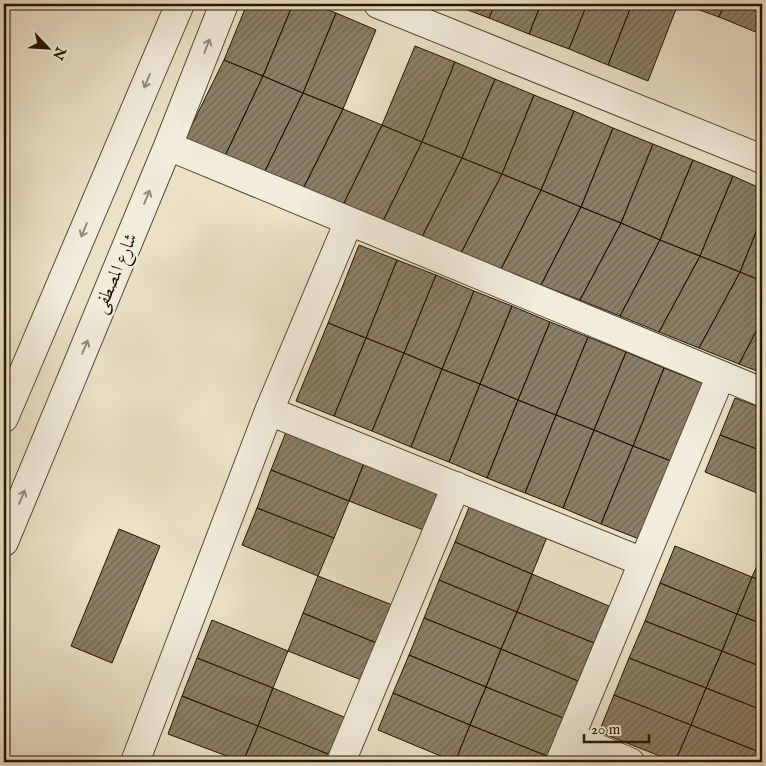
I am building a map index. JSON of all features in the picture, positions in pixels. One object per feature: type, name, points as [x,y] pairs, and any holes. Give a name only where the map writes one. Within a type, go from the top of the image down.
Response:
[{"type":"street","points":[[4,418],[180,4]]},
{"type":"street","name":"شارع المصطفى","points":[[4,542],[168,146],[224,4]]},
{"type":"street","points":[[378,4],[762,158]]},
{"type":"street","points":[[168,146],[762,392]]},
{"type":"street","points":[[135,762],[269,411],[350,221]]},
{"type":"street","points":[[560,762],[721,375]]},
{"type":"street","points":[[269,411],[643,562]]},
{"type":"street","points":[[341,762],[456,486]]},
{"type":"street","points":[[570,738],[630,762]]},
{"type":"building","points":[[247,4],[293,4],[263,76],[224,60]]},
{"type":"building","points":[[293,4],[312,4],[336,13],[303,93],[263,76]]},
{"type":"building","points":[[452,4],[495,4],[489,18]]},
{"type":"building","points":[[495,4],[541,4],[529,34],[489,18]]},
{"type":"building","points":[[541,4],[587,4],[569,49],[529,34]]},
{"type":"building","points":[[587,4],[632,4],[608,65],[569,49]]},
{"type":"building","points":[[632,4],[678,4],[648,81],[608,65]]},
{"type":"building","points":[[683,4],[724,4],[719,17]]},
{"type":"building","points":[[724,4],[762,4],[762,23],[758,33],[719,17]]},
{"type":"building","points":[[336,13],[376,30],[343,109],[303,93]]},
{"type":"building","points":[[415,46],[455,62],[422,142],[382,125]]},
{"type":"building","points":[[224,60],[263,76],[224,158],[184,141]]},
{"type":"building","points":[[455,62],[495,79],[462,158],[422,142]]},
{"type":"building","points":[[263,76],[303,93],[264,173],[224,158]]},
{"type":"building","points":[[495,79],[534,95],[502,174],[462,158]]},
{"type":"building","points":[[303,93],[343,109],[303,189],[264,173]]},
{"type":"building","points":[[534,95],[574,111],[541,190],[502,174]]},
{"type":"building","points":[[343,109],[382,125],[343,205],[303,189]]},
{"type":"building","points":[[574,111],[613,128],[581,207],[541,190]]},
{"type":"building","points":[[382,125],[422,142],[383,221],[343,205]]},
{"type":"building","points":[[613,128],[653,144],[621,223],[581,207]]},
{"type":"building","points":[[422,142],[462,158],[422,237],[383,221]]},
{"type":"building","points":[[653,144],[693,160],[660,240],[621,223]]},
{"type":"building","points":[[462,158],[502,174],[461,253],[422,237]]},
{"type":"building","points":[[693,160],[733,176],[700,256],[660,240]]},
{"type":"building","points":[[502,174],[541,190],[501,269],[461,253]]},
{"type":"building","points":[[733,176],[762,189],[762,217],[740,272],[700,256]]},
{"type":"building","points":[[541,190],[581,207],[541,285],[501,269]]},
{"type":"building","points":[[581,207],[621,223],[580,300],[541,285]]},
{"type":"building","points":[[762,217],[762,281],[740,272]]},
{"type":"building","points":[[621,223],[660,240],[620,316],[580,300]]},
{"type":"building","points":[[660,240],[700,256],[659,332],[620,316]]},
{"type":"building","points":[[359,245],[397,260],[366,338],[328,323]]},
{"type":"building","points":[[700,256],[740,272],[699,348],[659,332]]},
{"type":"building","points":[[397,260],[436,275],[404,353],[366,338]]},
{"type":"building","points":[[740,272],[762,281],[762,320],[739,364],[699,348]]},
{"type":"building","points":[[436,275],[474,291],[442,369],[404,353]]},
{"type":"building","points":[[474,291],[512,306],[480,384],[442,369]]},
{"type":"building","points":[[512,306],[550,322],[518,400],[480,384]]},
{"type":"building","points":[[762,320],[762,373],[739,364]]},
{"type":"building","points":[[550,322],[588,337],[556,415],[518,400]]},
{"type":"building","points":[[328,323],[366,338],[334,416],[296,401]]},
{"type":"building","points":[[588,337],[626,352],[594,430],[556,415]]},
{"type":"building","points":[[366,338],[404,353],[372,431],[334,416]]},
{"type":"building","points":[[626,352],[664,368],[633,446],[594,430]]},
{"type":"building","points":[[404,353],[442,369],[411,447],[372,431]]},
{"type":"building","points":[[664,368],[702,383],[671,461],[633,446]]},
{"type":"building","points":[[442,369],[480,384],[449,462],[411,447]]},
{"type":"building","points":[[480,384],[518,400],[487,478],[449,462]]},
{"type":"building","points":[[735,398],[762,408],[762,451],[720,435]]},
{"type":"building","points":[[518,400],[556,415],[525,493],[487,478]]},
{"type":"building","points":[[556,415],[594,430],[563,508],[525,493]]},
{"type":"building","points":[[594,430],[633,446],[601,524],[563,508]]},
{"type":"building","points":[[286,432],[364,463],[349,501],[271,470]]},
{"type":"building","points":[[720,435],[762,451],[762,495],[705,472]]},
{"type":"building","points":[[633,446],[671,461],[639,539],[601,524]]},
{"type":"building","points":[[364,463],[441,494],[426,531],[349,501]]},
{"type":"building","points":[[271,470],[349,501],[334,538],[257,508]]},
{"type":"building","points":[[470,505],[547,537],[532,574],[455,542]]},
{"type":"building","points":[[257,508],[334,538],[318,576],[242,545]]},
{"type":"building","points":[[119,529],[160,546],[112,663],[71,646]]},
{"type":"building","points":[[455,542],[532,574],[517,612],[439,580]]},
{"type":"building","points":[[675,546],[752,577],[737,614],[660,583]]},
{"type":"building","points":[[762,554],[762,581],[752,577]]},
{"type":"building","points":[[532,574],[609,606],[594,643],[517,612]]},
{"type":"building","points":[[318,576],[395,606],[379,644],[303,613]]},
{"type":"building","points":[[752,577],[762,581],[762,624],[737,614]]},
{"type":"building","points":[[439,580],[517,612],[501,649],[424,618]]},
{"type":"building","points":[[660,583],[737,614],[722,651],[645,621]]},
{"type":"building","points":[[517,612],[594,643],[578,681],[501,649]]},
{"type":"building","points":[[303,613],[379,644],[364,681],[288,651]]},
{"type":"building","points":[[737,614],[762,624],[762,667],[722,651]]},
{"type":"building","points":[[424,618],[501,649],[486,687],[409,655]]},
{"type":"building","points":[[212,620],[288,651],[273,688],[197,658]]},
{"type":"building","points":[[645,621],[722,651],[706,688],[629,658]]},
{"type":"building","points":[[501,649],[578,681],[563,718],[486,687]]},
{"type":"building","points":[[722,651],[762,667],[762,710],[706,688]]},
{"type":"building","points":[[409,655],[486,687],[470,725],[393,693]]},
{"type":"building","points":[[197,658],[273,688],[258,726],[182,696]]},
{"type":"building","points":[[629,658],[706,688],[691,725],[614,695]]},
{"type":"building","points":[[486,687],[563,718],[547,756],[470,725]]},
{"type":"building","points":[[273,688],[349,719],[333,756],[258,726]]},
{"type":"building","points":[[706,688],[762,710],[762,753],[691,725]]},
{"type":"building","points":[[393,693],[470,725],[455,762],[378,730]]},
{"type":"building","points":[[614,695],[691,725],[675,762],[599,732]]},
{"type":"building","points":[[182,696],[258,726],[243,762],[168,734]]},
{"type":"building","points":[[470,725],[547,756],[545,762],[455,762]]},
{"type":"building","points":[[691,725],[762,753],[762,762],[675,762]]},
{"type":"building","points":[[258,726],[333,756],[331,762],[243,762]]}]
